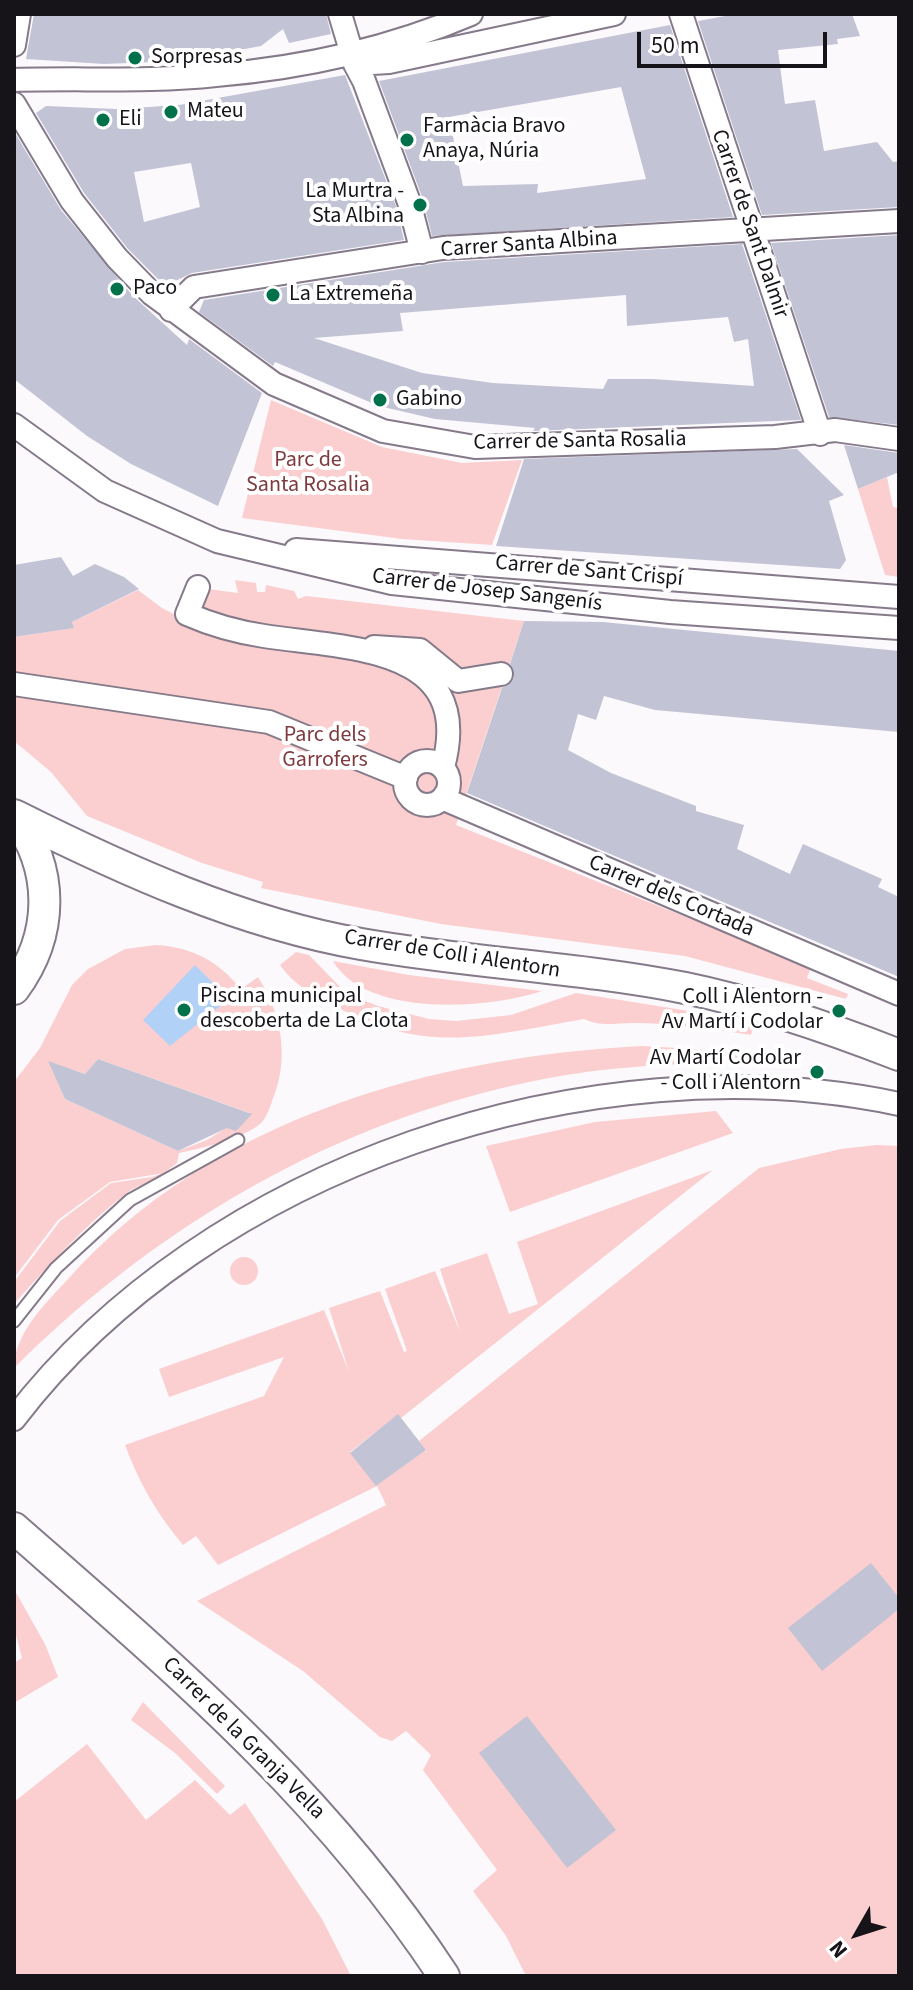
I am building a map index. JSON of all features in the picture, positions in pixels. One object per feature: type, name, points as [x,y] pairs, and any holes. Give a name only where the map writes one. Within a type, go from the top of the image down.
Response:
[{"type":"street","points":[[14,45],[19,14]]},
{"type":"street","points":[[340,14],[353,59],[409,202],[422,252]]},
{"type":"street","points":[[353,59],[471,14]]},
{"type":"street","points":[[14,80],[215,76],[353,59],[389,62],[614,14]]},
{"type":"street","name":"Carrer de Sant Dalmir","points":[[681,14],[750,231],[820,434]]},
{"type":"street","name":"Carrer de Santa Rosalia","points":[[14,104],[72,201],[117,258],[171,310],[274,384],[383,431],[475,447],[820,434],[835,430],[899,439]]},
{"type":"street","name":"Carrer Santa Albina","points":[[171,310],[194,287],[422,252],[899,221]]},
{"type":"street","name":"Carrer de Josep Sangenís","points":[[14,425],[105,491],[231,546],[392,583],[670,612],[899,628]]},
{"type":"street","name":"Carrer de Sant Crispí","points":[[231,546],[468,561],[899,597]]},
{"type":"street","points":[[198,587],[187,614],[198,619],[232,630],[368,651],[417,670],[443,698],[449,713],[443,767]]},
{"type":"street","points":[[368,651],[376,645],[420,650],[458,681],[501,674]]},
{"type":"street","points":[[14,684],[269,722],[406,778]]},
{"type":"street","points":[[431,761],[443,767],[449,778],[445,795],[436,803],[418,803],[409,795],[406,778],[418,763],[431,761]]},
{"type":"street","name":"Carrer dels Cortada","points":[[445,795],[451,802],[480,815],[899,994]]},
{"type":"street","points":[[14,989],[35,956],[46,895],[35,851],[15,816]]},
{"type":"street","name":"Carrer de Coll i Alentorn","points":[[15,816],[83,850],[231,910],[358,944],[685,988],[828,1027],[899,1055]]},
{"type":"street","points":[[14,1419],[95,1332],[159,1277],[230,1228],[331,1176],[438,1135],[552,1103],[672,1088],[791,1089],[899,1104]]},
{"type":"street","name":"Carrer de la Granja Vella","points":[[14,1528],[198,1690],[281,1769],[357,1855],[444,1976]]},
{"type":"lane","points":[[14,1321],[56,1268],[130,1200],[238,1140]]},
{"type":"green space","name":"Parc de Santa Rosalia","points":[[271,400],[382,447],[462,463],[522,460],[492,545],[402,539],[242,518]]},
{"type":"green space","points":[[887,477],[893,507],[899,508],[899,577],[885,575],[858,489]]},
{"type":"green space","name":"Parc dels Garrofers","points":[[235,580],[256,583],[257,592],[265,592],[266,585],[294,591],[298,599],[306,596],[524,621],[456,825],[811,967],[807,978],[848,994],[846,999],[685,956],[441,924],[261,888],[263,882],[202,863],[87,816],[51,772],[14,741],[14,637],[73,628],[72,622],[138,590],[162,608],[195,625],[208,589],[238,593]]},
{"type":"green space","points":[[156,945],[193,952],[213,963],[241,989],[258,977],[273,1006],[281,1037],[278,1085],[266,1116],[253,1129],[222,1142],[179,1153],[177,1163],[164,1173],[110,1182],[58,1220],[14,1278],[14,1082],[40,1048],[72,985],[88,969],[125,949]],"holes":[[[98,1059],[250,1113],[207,1140],[178,1151],[65,1099],[49,1062],[85,1074]]]},
{"type":"green space","points":[[296,952],[309,955],[347,994],[378,1006],[429,1019],[456,1021],[511,1015],[576,993],[689,1011],[753,1027],[751,1035],[667,1024],[604,1024],[584,1019],[486,1035],[457,1038],[428,1036],[367,1021],[311,993],[297,984],[280,965]]},
{"type":"green space","points":[[333,961],[409,975],[542,991],[492,1002],[461,1004],[400,1000],[372,992],[349,979]]},
{"type":"green space","points":[[641,1046],[754,1052],[770,1058],[771,1062],[643,1066],[566,1075],[487,1092],[411,1115],[338,1144],[267,1178],[199,1218],[134,1264],[14,1368],[19,1343],[33,1319],[69,1278],[126,1223],[190,1176],[258,1137],[331,1106],[406,1082],[484,1064]]},
{"type":"green space","points":[[716,1111],[733,1133],[510,1212],[486,1146],[595,1122]]},
{"type":"green space","points":[[899,1146],[899,1976],[526,1976],[506,1936],[473,1891],[497,1870],[423,1770],[431,1755],[406,1731],[392,1741],[380,1737],[303,1671],[197,1601],[386,1505],[377,1486],[218,1565],[196,1536],[183,1545],[150,1498],[125,1445],[264,1396],[284,1357],[169,1397],[159,1369],[324,1310],[349,1372],[329,1308],[380,1291],[404,1352],[407,1351],[385,1289],[435,1271],[460,1332],[440,1269],[487,1253],[509,1314],[538,1304],[517,1242],[713,1170],[401,1418],[398,1415],[350,1452],[377,1485],[426,1450],[419,1441],[759,1168],[841,1149]]},
{"type":"green space","points":[[171,1170],[132,1190],[112,1205],[68,1246],[14,1304],[14,1282],[60,1221],[111,1183],[152,1177]]},
{"type":"green space","points":[[244,1257],[254,1261],[258,1271],[254,1281],[244,1285],[234,1281],[230,1271],[234,1261]]},
{"type":"green space","points":[[14,1589],[45,1644],[58,1677],[14,1703],[14,1663],[22,1658],[14,1628]]},
{"type":"green space","points":[[143,1702],[225,1786],[217,1794],[175,1753],[131,1720]]},
{"type":"green space","points":[[87,1744],[146,1820],[195,1780],[230,1815],[245,1803],[322,1919],[351,1976],[14,1976],[14,1802]]},
{"type":"water","name":"Piscina municipal descoberta de La Clota","points":[[195,965],[229,999],[170,1046],[143,1020]]},
{"type":"building","points":[[34,14],[326,14],[331,34],[289,43],[283,29],[261,46],[179,61],[104,64],[26,59]]},
{"type":"building","points":[[736,14],[852,14],[860,36],[837,39],[838,44],[778,50],[785,104],[815,100],[824,151],[877,142],[893,162],[899,161],[899,207],[762,215],[698,21]]},
{"type":"building","points":[[670,25],[733,217],[432,236],[422,197],[379,81]],"holes":[[[621,87],[646,179],[537,193],[538,184],[463,186],[449,117]]]},
{"type":"building","points":[[345,75],[396,206],[404,240],[192,273],[165,286],[128,249],[84,193],[36,113],[46,106],[117,109],[179,105]],"holes":[[[191,163],[200,207],[144,222],[134,172]]]},
{"type":"building","points":[[15,133],[61,210],[133,296],[187,345],[189,339],[262,393],[218,506],[131,464],[87,436],[14,379]]},
{"type":"building","points":[[899,235],[899,425],[829,417],[771,243]]},
{"type":"building","points":[[742,244],[801,420],[533,431],[535,428],[435,419],[379,406],[275,362],[273,366],[199,312],[204,300],[444,262]],"holes":[[[626,295],[627,326],[728,317],[734,342],[748,339],[754,386],[653,379],[608,379],[603,389],[493,383],[422,373],[314,338],[403,331],[400,313]]]},
{"type":"building","points":[[844,445],[899,453],[899,472],[858,489]]},
{"type":"building","points":[[797,449],[844,495],[829,501],[846,560],[840,569],[496,546],[524,459]]},
{"type":"building","points":[[61,557],[73,576],[95,564],[124,577],[139,589],[72,622],[74,628],[14,637],[14,565]]},
{"type":"building","points":[[524,621],[603,622],[899,651],[899,732],[655,710],[604,696],[596,720],[578,714],[568,750],[611,773],[696,806],[696,811],[744,825],[737,849],[790,874],[803,844],[882,879],[878,887],[899,897],[899,977],[467,793],[502,688],[514,678],[510,664]]},
{"type":"building","points":[[98,1059],[252,1114],[236,1131],[227,1128],[178,1151],[65,1099],[48,1061],[85,1074]]},
{"type":"building","points":[[398,1414],[426,1450],[376,1486],[350,1453]]},
{"type":"building","points":[[871,1563],[899,1598],[899,1609],[822,1671],[788,1628]]},
{"type":"building","points":[[527,1716],[616,1830],[567,1868],[479,1753]]},
{"type":"place","name":"Sorpresas","points":[[135,58]]},
{"type":"place","name":"Mateu","points":[[171,112]]},
{"type":"place","name":"Eli","points":[[103,120]]},
{"type":"place","name":"Farmàcia Bravo Anaya, Núria","points":[[407,140]]},
{"type":"place","name":"La Murtra - Sta Albina","points":[[420,205]]},
{"type":"place","name":"Paco","points":[[117,289]]},
{"type":"place","name":"La Extremeña","points":[[273,295]]},
{"type":"place","name":"Gabino","points":[[380,400]]},
{"type":"place","name":"Piscina municipal descoberta de La Clota","points":[[184,1010]]},
{"type":"place","name":"Coll i Alentorn - Av Martí i Codolar","points":[[839,1011]]},
{"type":"place","name":"Av Martí Codolar - Coll i Alentorn","points":[[817,1072]]}]
